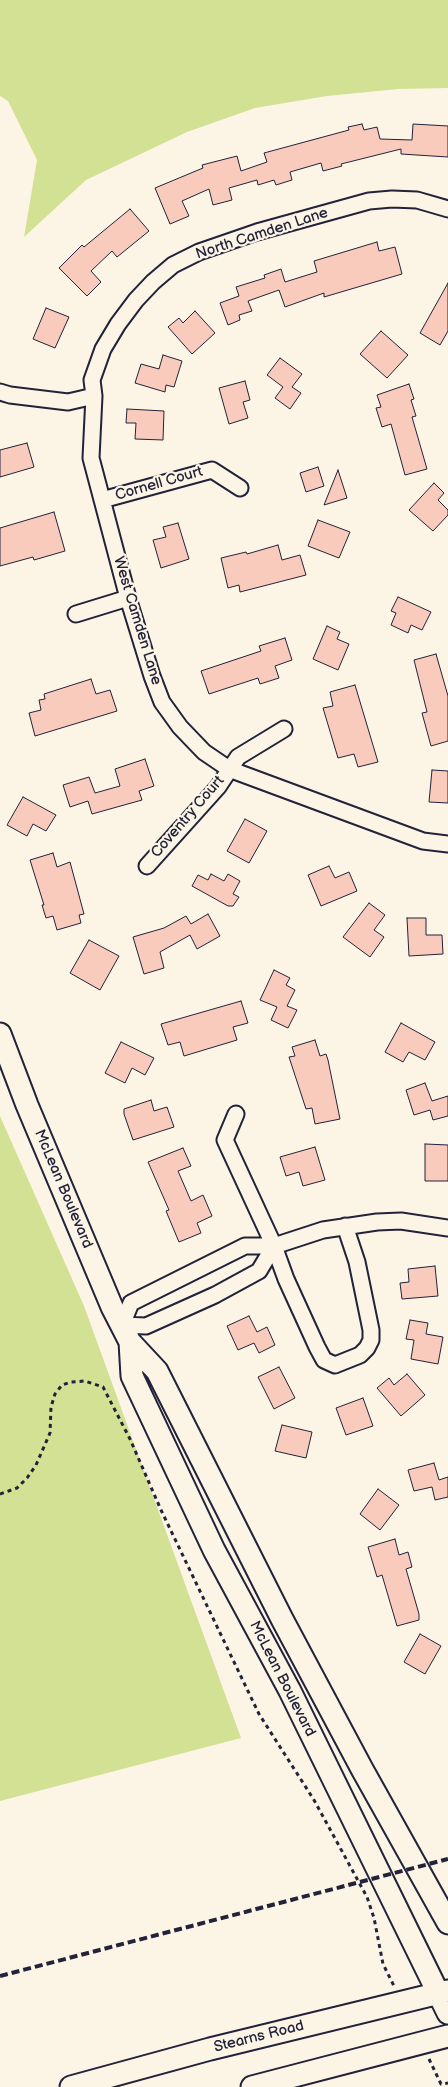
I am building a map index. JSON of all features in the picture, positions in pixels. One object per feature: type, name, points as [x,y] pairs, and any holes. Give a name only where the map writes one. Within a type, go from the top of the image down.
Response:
[{"type":"main road","name":"McLean Boulevard","points":[[0,1034],[27,1105],[126,1334],[132,1376],[214,1550],[290,1691],[443,1992],[448,2013]]},
{"type":"main road","name":"McLean Boulevard","points":[[126,1334],[157,1371],[362,1770],[448,1924]]},
{"type":"main road","name":"Stearns Road","points":[[71,2087],[210,2049],[443,1992]]},
{"type":"main road","points":[[252,2087],[448,2036]]},
{"type":"street","name":"North Camden Lane","points":[[94,396],[92,380],[104,349],[118,324],[136,300],[153,282],[173,266],[199,252],[257,232],[368,201],[392,199],[417,200],[448,209]]},
{"type":"street","points":[[0,392],[10,395],[68,402],[94,396]]},
{"type":"street","name":"West Camden Lane","points":[[94,396],[91,458],[128,598],[152,676],[162,702],[180,727],[204,752],[229,769],[423,841],[448,844]]},
{"type":"street","name":"Cornell Court","points":[[102,500],[212,470],[240,488]]},
{"type":"street","points":[[76,614],[128,598]]},
{"type":"street","name":"Coventry Court","points":[[147,866],[218,787],[238,756],[284,729]]},
{"type":"street","points":[[236,1114],[225,1140],[274,1246],[286,1279],[324,1360],[330,1364],[341,1364],[360,1355],[367,1348],[370,1340],[370,1324],[357,1262],[345,1226]]},
{"type":"street","points":[[126,1334],[131,1303],[245,1246],[274,1246],[298,1237],[345,1226],[401,1221],[448,1228]]},
{"type":"street","points":[[126,1334],[215,1296],[258,1271],[274,1246]]},
{"type":"path","points":[[0,1494],[17,1488],[36,1465],[50,1433],[51,1407],[55,1394],[62,1385],[86,1381],[103,1386],[130,1439],[177,1545],[259,1714],[314,1800],[367,1897],[374,1918],[383,1964],[390,1978]]},
{"type":"green space","points":[[0,0],[448,0],[448,88],[398,89],[327,96],[255,108],[187,132],[86,180],[24,237],[37,160],[8,101],[0,96]]},
{"type":"green space","points":[[0,1116],[84,1306],[241,1738],[0,1801]]},
{"type":"building","points":[[362,124],[364,130],[377,127],[380,139],[412,140],[413,124],[448,126],[448,157],[401,154],[401,149],[341,164],[342,166],[323,171],[321,163],[290,172],[292,180],[276,185],[274,180],[258,185],[257,180],[229,188],[232,200],[213,205],[209,189],[182,201],[189,216],[170,224],[155,188],[203,168],[202,165],[237,156],[241,171],[267,162],[264,153],[349,130],[348,127]]},
{"type":"building","points":[[130,209],[149,231],[117,257],[112,251],[91,271],[101,282],[87,296],[59,268],[82,245],[84,247]]},
{"type":"building","points":[[377,242],[379,251],[395,247],[402,274],[324,297],[324,293],[285,307],[279,290],[248,301],[252,311],[239,315],[240,320],[228,325],[220,303],[239,296],[236,287],[265,278],[264,275],[281,269],[285,282],[317,272],[314,261]]},
{"type":"building","points":[[448,283],[448,331],[440,345],[420,333]]},
{"type":"building","points":[[46,308],[69,317],[55,348],[33,339]]},
{"type":"building","points":[[195,311],[215,333],[192,354],[168,327],[179,318],[183,323]]},
{"type":"building","points":[[381,331],[408,355],[387,378],[360,354]]},
{"type":"building","points":[[163,355],[182,361],[174,387],[166,385],[165,392],[135,383],[141,364],[159,369]]},
{"type":"building","points":[[280,358],[302,374],[292,387],[301,393],[290,409],[275,398],[283,387],[267,375]]},
{"type":"building","points":[[245,381],[250,400],[243,402],[248,418],[229,424],[219,388]]},
{"type":"building","points":[[409,384],[414,399],[411,400],[416,416],[412,417],[427,469],[405,475],[391,424],[382,427],[376,408],[381,407],[377,395]]},
{"type":"building","points":[[127,409],[164,411],[163,440],[135,439],[136,423],[126,423]]},
{"type":"building","points":[[27,443],[34,467],[0,477],[0,450]]},
{"type":"building","points":[[318,467],[324,486],[306,492],[300,473]]},
{"type":"building","points":[[338,470],[347,498],[324,505]]},
{"type":"building","points":[[434,483],[444,493],[438,500],[448,510],[448,515],[433,531],[409,510]]},
{"type":"building","points":[[54,512],[65,551],[34,560],[33,557],[0,566],[0,528]]},
{"type":"building","points":[[318,520],[350,532],[339,558],[308,546]]},
{"type":"building","points":[[178,523],[189,559],[161,568],[153,540],[166,537],[163,527]]},
{"type":"building","points":[[278,545],[282,560],[300,555],[306,575],[240,592],[239,585],[228,588],[221,558],[246,552],[247,554]]},
{"type":"building","points":[[398,597],[431,612],[422,630],[411,625],[408,633],[391,625],[396,613],[391,611]]},
{"type":"building","points":[[327,626],[340,632],[337,639],[349,644],[338,670],[313,659]]},
{"type":"building","points":[[285,638],[292,660],[275,666],[279,678],[260,684],[258,678],[209,694],[201,671],[261,651],[259,646]]},
{"type":"building","points":[[436,654],[448,696],[448,741],[431,746],[422,713],[427,712],[414,660]]},
{"type":"building","points":[[91,679],[96,694],[110,690],[117,711],[35,736],[29,713],[41,710],[39,700],[45,699],[44,694]]},
{"type":"building","points":[[355,685],[378,762],[358,767],[354,754],[338,758],[323,708],[333,706],[330,692]]},
{"type":"building","points":[[145,759],[154,786],[139,791],[142,800],[92,814],[88,801],[70,807],[63,785],[89,777],[95,793],[120,786],[115,769]]},
{"type":"building","points":[[432,770],[448,771],[448,803],[429,802]]},
{"type":"building","points":[[23,797],[56,815],[46,831],[33,824],[27,836],[7,825]]},
{"type":"building","points":[[245,819],[267,831],[249,863],[227,851]]},
{"type":"building","points":[[53,853],[57,867],[70,862],[84,914],[79,915],[81,923],[57,930],[53,916],[46,918],[42,905],[44,905],[30,860]]},
{"type":"building","points":[[329,866],[335,878],[349,872],[357,891],[321,906],[308,875]]},
{"type":"building","points":[[211,874],[224,881],[228,874],[240,881],[233,894],[239,897],[233,906],[228,906],[192,886],[198,875],[208,880]]},
{"type":"building","points":[[369,903],[385,915],[374,930],[384,937],[370,957],[343,937]]},
{"type":"building","points":[[208,914],[220,936],[197,949],[190,935],[160,952],[164,968],[144,974],[133,937],[164,928],[186,916],[191,924]]},
{"type":"building","points":[[407,918],[426,918],[426,935],[442,935],[443,954],[409,956]]},
{"type":"building","points":[[89,940],[119,956],[100,990],[70,973]]},
{"type":"building","points":[[274,970],[290,978],[286,985],[295,990],[287,1006],[297,1010],[288,1028],[271,1020],[277,1007],[260,1000]]},
{"type":"building","points":[[241,1001],[248,1023],[233,1027],[237,1040],[184,1056],[180,1042],[168,1045],[161,1024]]},
{"type":"building","points":[[401,1023],[435,1042],[425,1060],[409,1052],[403,1062],[385,1052]]},
{"type":"building","points":[[315,1040],[320,1056],[326,1054],[328,1060],[340,1119],[315,1124],[312,1108],[306,1109],[289,1057],[295,1056],[292,1047]]},
{"type":"building","points":[[121,1042],[154,1058],[145,1075],[132,1068],[125,1083],[105,1073]]},
{"type":"building","points":[[425,1083],[432,1101],[448,1096],[448,1116],[433,1120],[430,1110],[414,1115],[406,1090]]},
{"type":"building","points":[[151,1100],[154,1111],[167,1107],[174,1127],[133,1140],[124,1109]]},
{"type":"building","points":[[425,1144],[448,1145],[448,1181],[425,1181]]},
{"type":"building","points":[[315,1147],[325,1180],[303,1186],[299,1172],[286,1176],[280,1157]]},
{"type":"building","points":[[183,1148],[191,1166],[178,1171],[191,1201],[203,1195],[212,1216],[197,1223],[201,1233],[179,1242],[166,1211],[169,1210],[148,1162]]},
{"type":"building","points":[[435,1266],[438,1296],[402,1299],[400,1283],[409,1282],[408,1269]]},
{"type":"building","points":[[249,1316],[257,1332],[267,1327],[275,1345],[259,1353],[254,1343],[238,1350],[227,1326]]},
{"type":"building","points":[[410,1320],[428,1323],[426,1334],[443,1337],[438,1364],[411,1359],[414,1340],[406,1339]]},
{"type":"building","points":[[279,1367],[295,1398],[274,1409],[258,1377]]},
{"type":"building","points":[[407,1374],[425,1395],[401,1416],[377,1388],[389,1378],[394,1385]]},
{"type":"building","points":[[363,1398],[373,1426],[346,1435],[336,1408]]},
{"type":"building","points":[[282,1425],[312,1432],[306,1458],[275,1451]]},
{"type":"building","points":[[434,1463],[439,1480],[448,1477],[448,1497],[435,1500],[432,1487],[414,1491],[408,1470]]},
{"type":"building","points":[[378,1489],[399,1505],[380,1530],[360,1514]]},
{"type":"building","points":[[395,1539],[399,1555],[408,1552],[412,1567],[406,1569],[419,1614],[419,1620],[397,1626],[382,1575],[377,1577],[368,1547]]},
{"type":"building","points":[[420,1634],[441,1646],[425,1674],[404,1662]]},
{"type":"railway","points":[[0,1976],[448,1859]]}]
